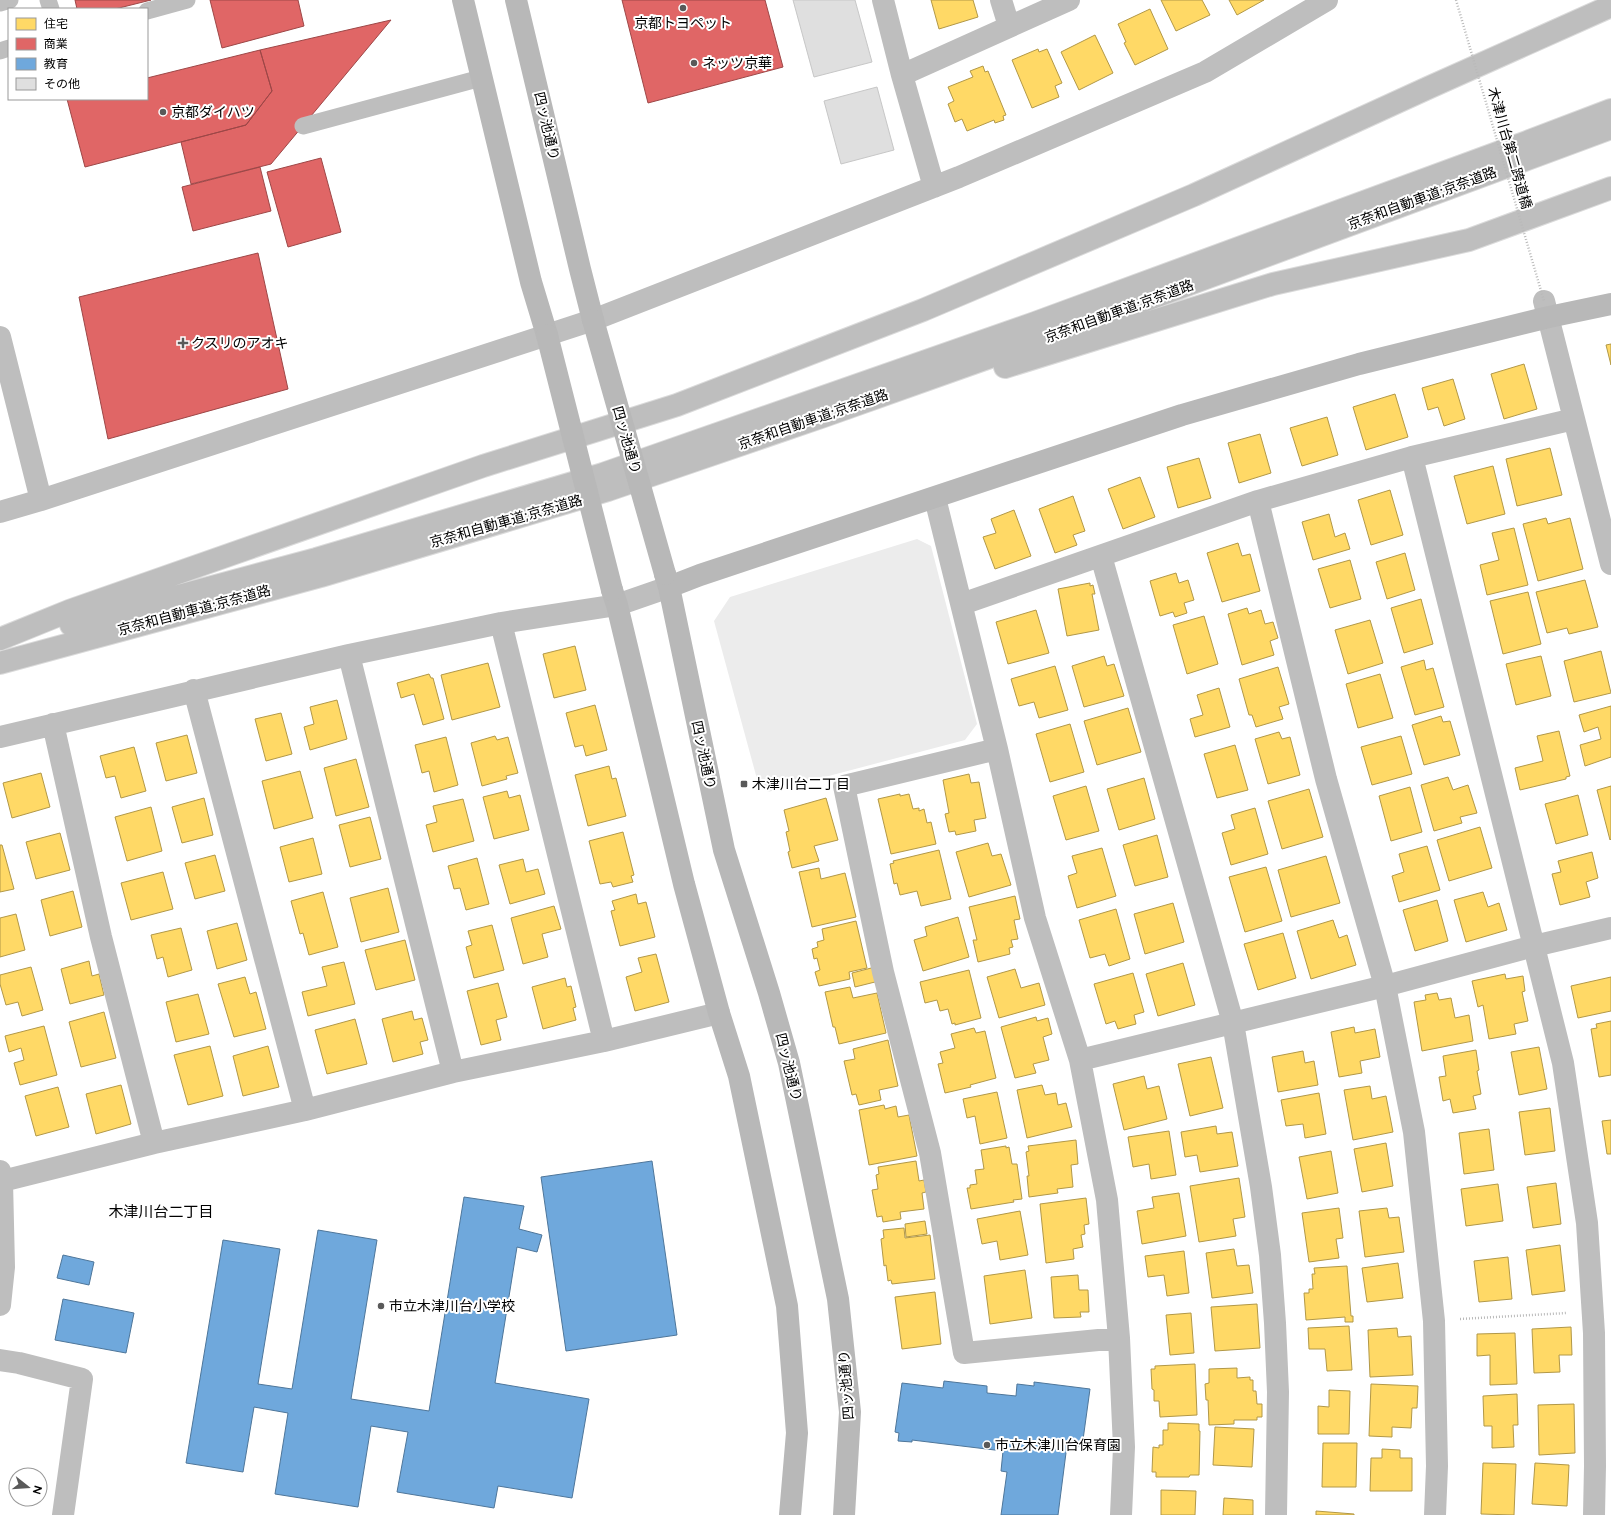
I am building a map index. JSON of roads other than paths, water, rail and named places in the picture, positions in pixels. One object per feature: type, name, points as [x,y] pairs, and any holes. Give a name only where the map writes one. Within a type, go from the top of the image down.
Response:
[{"type":"main road","points":[[463,0],[531,282],[547,335],[614,597],[684,884],[719,1013],[739,1076],[787,1306],[797,1433],[790,1515]]},
{"type":"main road","name":"四ッ池通り","points":[[516,0],[593,320],[667,581],[724,850],[769,993],[789,1063],[838,1299],[850,1412],[844,1515]]},
{"type":"main road","points":[[883,0],[902,75],[934,188]]},
{"type":"main road","points":[[1001,0],[1008,26]]},
{"type":"main road","points":[[902,75],[1008,26],[1069,0]]},
{"type":"main road","points":[[0,512],[41,500],[593,320],[934,188],[1205,72],[1327,0]]},
{"type":"main road","points":[[0,639],[69,611],[483,466],[677,405],[924,310],[1194,195],[1611,6]]},
{"type":"main road","name":"京奈和自動車道;京奈道路","points":[[0,645],[316,559],[602,474],[1036,323],[1611,110]]},
{"type":"main road","name":"京奈和自動車道;京奈道路","points":[[0,663],[322,576],[608,490],[817,419],[1041,339],[1234,269],[1611,128]]},
{"type":"main road","points":[[608,490],[1273,284],[1469,240],[1611,188]]},
{"type":"main road","points":[[0,737],[194,690],[614,597],[667,581],[700,575],[1182,415],[1546,309],[1611,304]]},
{"type":"main road","points":[[1546,309],[1611,564]]},
{"type":"main road","points":[[0,337],[41,500]]},
{"type":"main road","points":[[962,604],[1258,501],[1412,457],[1574,419]]},
{"type":"main road","points":[[1412,457],[1563,1063],[1587,1223],[1593,1311],[1595,1466],[1594,1515]]},
{"type":"main road","points":[[935,498],[997,749],[1035,918],[1080,1060],[1107,1200],[1119,1338],[1124,1447],[1121,1515]]},
{"type":"main road","points":[[1258,501],[1326,779],[1385,986],[1414,1132],[1434,1321],[1438,1466],[1435,1515]]},
{"type":"main road","points":[[1102,556],[1233,1023],[1261,1187],[1270,1262],[1275,1323],[1278,1392],[1276,1515]]},
{"type":"main road","points":[[501,622],[604,1040]]},
{"type":"main road","points":[[349,655],[453,1072]]},
{"type":"main road","points":[[194,690],[305,1110]]},
{"type":"main road","points":[[53,724],[101,937],[154,1143]]},
{"type":"main road","points":[[997,749],[844,786],[847,801],[883,972],[930,1153],[964,1353],[1119,1338]]},
{"type":"main road","points":[[1080,1060],[1385,986],[1534,946],[1611,928]]},
{"type":"main road","points":[[0,1305],[4,1267],[1,1176],[305,1110],[453,1072],[604,1040],[719,1013]]},
{"type":"main road","points":[[0,1360],[19,1363],[82,1379],[63,1515]]},
{"type":"lane","points":[[0,3],[10,0]]},
{"type":"lane","points":[[148,11],[187,0]]},
{"type":"lane","points":[[303,126],[481,78]]},
{"type":"place","name":"京都トヨペット","points":[[683,8]]},
{"type":"place","name":"ネッツ京華","points":[[694,63]]},
{"type":"place","name":"京都ダイハツ","points":[[163,112]]},
{"type":"place","name":"クスリのアオキ","points":[[183,343]]},
{"type":"place","name":"木津川台二丁目","points":[[744,784]]},
{"type":"place","name":"市立木津川台小学校","points":[[381,1306]]},
{"type":"place","name":"市立木津川台保育園","points":[[987,1445]]},
{"type":"district","name":"木津川台二丁目","points":[[161,1212]]}]
